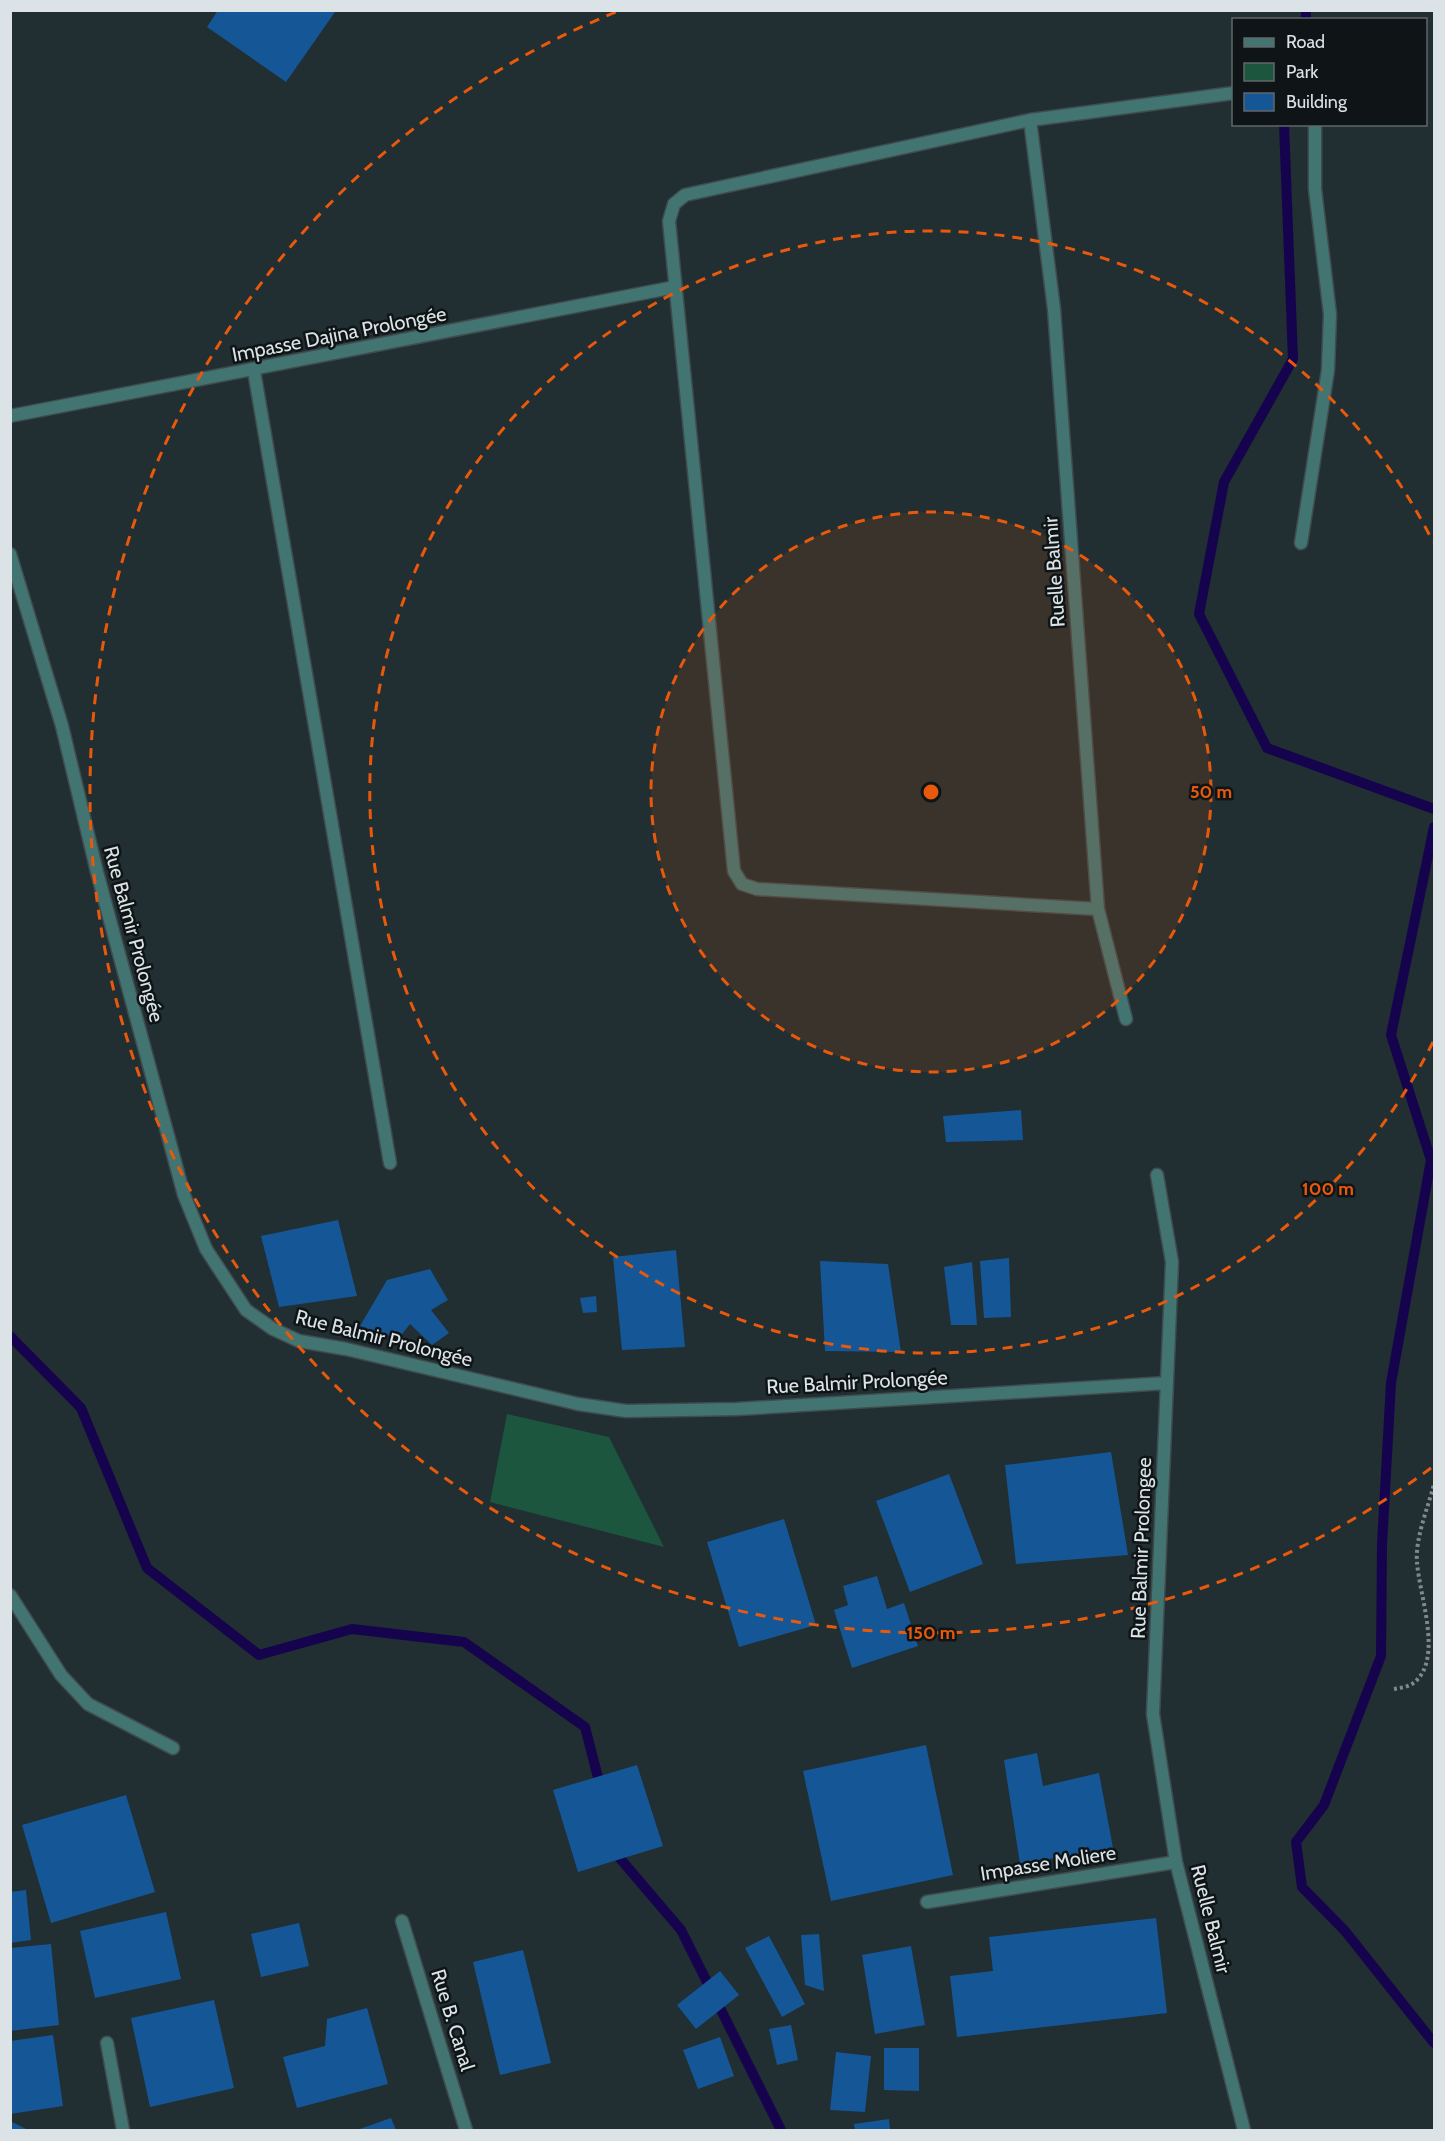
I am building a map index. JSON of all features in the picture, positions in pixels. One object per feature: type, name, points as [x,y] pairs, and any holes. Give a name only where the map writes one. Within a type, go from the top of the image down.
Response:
[{"type":"street","points":[[1098,909],[757,889],[742,884],[734,871],[669,221],[674,204],[685,195],[1030,120],[1232,93]]},
{"type":"street","name":"Ruelle Balmir","points":[[1030,120],[1054,309],[1098,909],[1126,1019]]},
{"type":"street","points":[[1301,543],[1328,370],[1330,314],[1315,189],[1315,126]]},
{"type":"street","name":"Impasse Dajina Prolongée","points":[[10,416],[675,287]]},
{"type":"street","points":[[254,370],[390,1163]]},
{"type":"street","name":"Rue Balmir Prolongée","points":[[10,554],[62,726],[97,872],[184,1195],[206,1249],[246,1310],[273,1329],[299,1341],[346,1349],[578,1404],[626,1411],[737,1409],[1167,1383]]},
{"type":"street","name":"Rue Balmir Prolongee","points":[[1153,1714],[1172,1262],[1157,1175]]},
{"type":"street","points":[[10,1595],[61,1675],[88,1704],[173,1748]]},
{"type":"street","name":"Ruelle Balmir","points":[[1153,1714],[1176,1862],[1244,2130]]},
{"type":"street","name":"Impasse Moliere","points":[[927,1902],[1176,1862]]},
{"type":"street","name":"Rue B. Canal","points":[[402,1921],[466,2130]]},
{"type":"street","points":[[107,2043],[123,2130]]},
{"type":"path","points":[[1394,1689],[1412,1684],[1426,1671],[1431,1653],[1431,1629],[1416,1560],[1434,1484]]},
{"type":"green space","points":[[507,1414],[609,1437],[664,1547],[490,1502]]},
{"type":"building","points":[[218,10],[333,10],[335,12],[286,82],[207,27]]},
{"type":"building","points":[[1021,1110],[1023,1140],[946,1142],[943,1116]]},
{"type":"building","points":[[338,1220],[357,1296],[279,1307],[261,1236]]},
{"type":"building","points":[[676,1250],[685,1347],[622,1350],[613,1257]]},
{"type":"building","points":[[1009,1258],[1011,1317],[984,1318],[980,1261]]},
{"type":"building","points":[[820,1261],[888,1264],[901,1352],[825,1351]]},
{"type":"building","points":[[972,1262],[977,1325],[951,1325],[944,1267]]},
{"type":"building","points":[[430,1269],[448,1300],[431,1310],[449,1333],[432,1345],[410,1324],[398,1339],[360,1326],[387,1280]]},
{"type":"building","points":[[596,1296],[597,1312],[583,1313],[580,1298]]},
{"type":"building","points":[[1111,1452],[1128,1555],[1016,1564],[1005,1465]]},
{"type":"building","points":[[949,1474],[983,1564],[910,1592],[876,1501]]},
{"type":"building","points":[[784,1519],[816,1625],[739,1647],[707,1542]]},
{"type":"building","points":[[877,1576],[887,1609],[904,1603],[918,1646],[852,1668],[834,1610],[848,1605],[843,1586]]},
{"type":"building","points":[[926,1745],[953,1875],[831,1901],[803,1771]]},
{"type":"building","points":[[1037,1753],[1043,1786],[1099,1773],[1113,1848],[1020,1864],[1004,1760]]},
{"type":"building","points":[[637,1765],[663,1846],[578,1872],[553,1790]]},
{"type":"building","points":[[126,1795],[155,1892],[51,1923],[22,1825]]},
{"type":"building","points":[[26,1890],[31,1940],[10,1943],[10,1892]]},
{"type":"building","points":[[166,1912],[181,1979],[95,1998],[80,1931]]},
{"type":"building","points":[[1156,1918],[1167,2013],[957,2037],[950,1976],[993,1971],[989,1937]]},
{"type":"building","points":[[299,1923],[309,1966],[261,1977],[251,1934]]},
{"type":"building","points":[[819,1934],[824,1991],[805,1985],[801,1935]]},
{"type":"building","points":[[769,1936],[805,2004],[782,2017],[745,1948]]},
{"type":"building","points":[[51,1944],[59,2025],[10,2031],[10,1948]]},
{"type":"building","points":[[911,1946],[925,2025],[875,2034],[862,1955]]},
{"type":"building","points":[[523,1950],[551,2063],[500,2075],[473,1962]]},
{"type":"building","points":[[720,1971],[739,1995],[696,2029],[677,2005]]},
{"type":"building","points":[[214,2000],[234,2088],[150,2107],[131,2018]]},
{"type":"building","points":[[367,2008],[388,2084],[297,2108],[283,2057],[325,2046],[327,2019]]},
{"type":"building","points":[[791,2025],[798,2060],[777,2065],[769,2029]]},
{"type":"building","points":[[53,2035],[63,2106],[10,2114],[10,2041]]},
{"type":"building","points":[[720,2037],[734,2076],[698,2089],[683,2050]]},
{"type":"building","points":[[884,2048],[919,2048],[919,2091],[884,2090]]},
{"type":"building","points":[[836,2052],[871,2056],[865,2112],[830,2110]]},
{"type":"building","points":[[391,2118],[396,2130],[357,2130]]},
{"type":"building","points":[[889,2119],[890,2130],[855,2130],[854,2124]]},
{"type":"building","points":[[10,2121],[28,2130],[10,2130]]},
{"type":"waterway","points":[[1306,10],[1306,18]]},
{"type":"waterway","points":[[1284,126],[1293,359],[1224,482],[1199,614],[1267,748],[1434,809]]},
{"type":"waterway","points":[[1434,827],[1391,1035],[1431,1160],[1391,1383],[1382,1545],[1381,1656],[1324,1805],[1296,1842],[1302,1887],[1345,1931],[1434,2043]]},
{"type":"waterway","points":[[10,1336],[81,1408],[147,1568],[259,1655],[352,1629],[464,1642],[585,1727],[601,1789]]},
{"type":"waterway","points":[[616,1848],[618,1856],[681,1930],[781,2130]]}]
